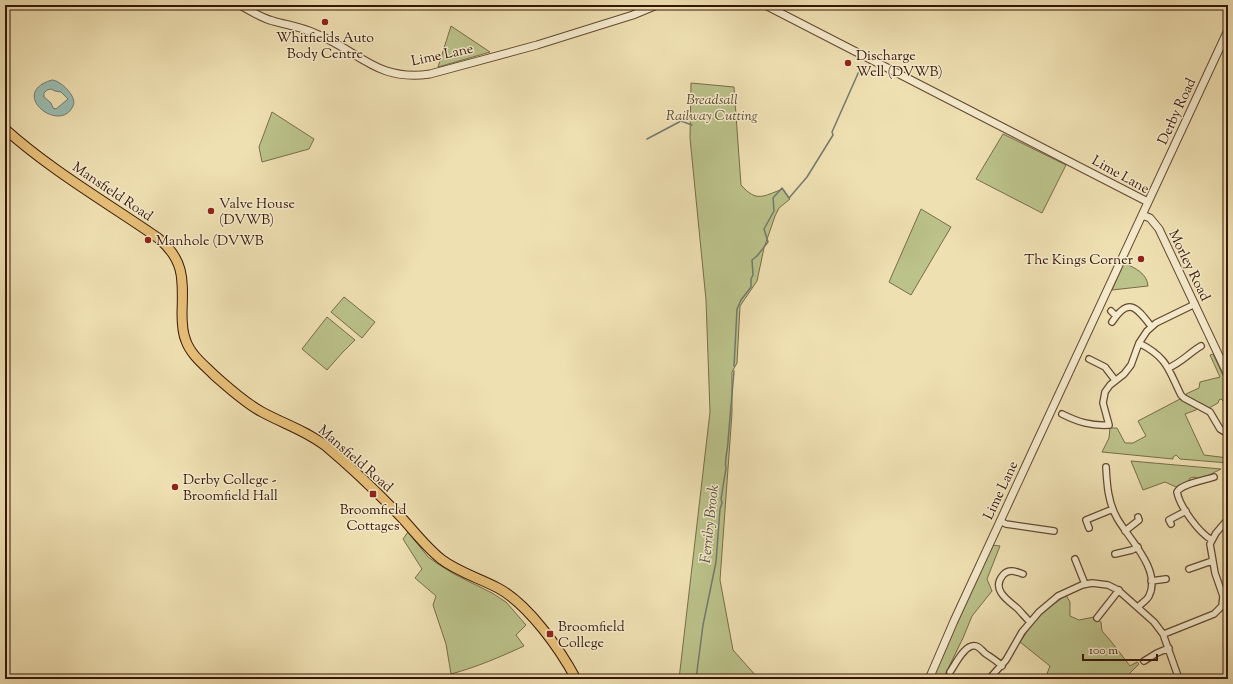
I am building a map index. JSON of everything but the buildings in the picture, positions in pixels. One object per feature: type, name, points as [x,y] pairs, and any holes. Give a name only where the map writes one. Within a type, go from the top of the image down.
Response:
[{"type":"main road","name":"Mansfield Road","points":[[5,129],[23,146],[158,238],[169,248],[179,265],[182,277],[182,325],[184,336],[191,350],[202,363],[252,406],[263,413],[308,434],[326,446],[389,504],[440,557],[461,571],[498,588],[517,600],[549,638],[576,679]]},
{"type":"street","name":"Lime Lane","points":[[240,5],[268,20],[314,32],[384,71],[412,76],[430,74],[538,45],[633,15],[657,5]]},
{"type":"street","name":"Lime Lane","points":[[765,5],[1148,202],[928,679]]},
{"type":"street","name":"Derby Road","points":[[1148,202],[1228,30]]},
{"type":"street","name":"Morley Road","points":[[1142,215],[1150,218],[1158,228],[1228,375]]},
{"type":"street","points":[[1062,414],[1070,421],[1095,426],[1109,425],[1103,403],[1107,388],[1124,374],[1131,365],[1139,343],[1151,326],[1195,304]]},
{"type":"street","points":[[1112,322],[1125,308],[1132,307],[1138,310],[1151,326]]},
{"type":"street","points":[[1111,312],[1116,316]]},
{"type":"street","points":[[1139,343],[1159,355],[1168,368],[1181,395],[1210,412],[1220,434],[1228,434]]},
{"type":"street","points":[[1168,368],[1181,362],[1201,346]]},
{"type":"street","points":[[1089,359],[1106,368],[1115,380]]},
{"type":"street","points":[[1094,370],[1097,363]]},
{"type":"street","points":[[1106,467],[1108,496],[1112,509],[1125,531],[1138,547],[1146,561],[1150,574],[1151,581],[1149,596],[1138,607]]},
{"type":"street","points":[[1212,540],[1201,532],[1178,498],[1177,492],[1179,488],[1214,477]]},
{"type":"street","points":[[1089,528],[1086,520],[1112,509]]},
{"type":"street","points":[[1171,524],[1169,520],[1186,511]]},
{"type":"street","points":[[1125,531],[1139,520],[1138,517]]},
{"type":"street","points":[[1164,634],[1214,614],[1222,606],[1225,594],[1215,573],[1210,548],[1216,533],[1228,519]]},
{"type":"street","points":[[1000,521],[1006,524],[1054,531]]},
{"type":"street","points":[[1115,554],[1138,547]]},
{"type":"street","points":[[1075,559],[1085,584]]},
{"type":"street","points":[[1189,569],[1212,561]]},
{"type":"street","points":[[1023,574],[1011,571],[1004,573],[1000,579],[999,585],[1003,596],[1030,622]]},
{"type":"street","points":[[1151,581],[1166,579]]},
{"type":"street","points":[[989,679],[1002,666],[1030,622],[1050,602],[1067,592],[1085,584],[1092,583],[1108,585],[1119,590],[1154,622],[1164,634],[1170,648],[1179,679]]},
{"type":"street","points":[[1097,618],[1119,590]]},
{"type":"street","points":[[950,672],[968,648],[978,643],[984,653],[994,658],[1002,666]]},
{"type":"street","points":[[1144,662],[1157,653],[1170,648]]},
{"type":"green space","points":[[451,26],[490,52],[438,67]]},
{"type":"green space","name":"Breadsall Railway Cutting","points":[[691,83],[734,87],[741,185],[747,191],[756,196],[765,196],[783,189],[790,199],[779,208],[775,216],[764,248],[757,281],[740,306],[737,363],[732,372],[732,413],[720,580],[733,650],[757,677],[775,678],[774,679],[679,679],[710,412],[706,300],[690,138]]},
{"type":"green space","points":[[272,112],[314,139],[309,149],[262,162],[259,147]]},
{"type":"green space","points":[[1003,134],[1066,165],[1042,213],[976,179]]},
{"type":"green space","points":[[921,209],[951,227],[911,295],[889,282]]},
{"type":"green space","points":[[1124,263],[1143,274],[1148,286],[1112,290]]},
{"type":"green space","points":[[344,297],[375,322],[362,338],[331,312]]},
{"type":"green space","points":[[327,317],[355,340],[327,370],[302,349]]},
{"type":"green space","points":[[1213,354],[1228,386],[1228,400],[1224,402],[1221,399],[1218,403],[1209,408],[1186,397],[1186,394],[1199,388],[1200,382],[1220,377],[1210,355]]},
{"type":"green space","points":[[1180,399],[1198,407],[1196,410],[1185,414],[1204,455],[1228,458],[1228,463],[1180,459],[1176,455],[1173,459],[1102,452],[1109,438],[1110,428],[1117,428],[1125,443],[1133,443],[1146,436],[1138,421]]},
{"type":"green space","points":[[1131,461],[1221,469],[1199,480],[1195,477],[1190,478],[1187,483],[1176,487],[1165,482],[1143,490]]},
{"type":"green space","points":[[408,532],[428,557],[454,574],[492,593],[506,602],[526,625],[516,635],[524,646],[488,662],[451,674],[446,644],[433,605],[436,596],[415,578],[422,569],[403,539]]},
{"type":"green space","points":[[992,545],[1000,546],[987,579],[992,591],[972,616],[943,679],[932,679]]},
{"type":"green space","points":[[1066,595],[1070,602],[1070,616],[1079,620],[1094,617],[1101,622],[1102,631],[1130,666],[1137,662],[1139,664],[1127,676],[1132,679],[1045,679],[1050,666],[1020,642],[1033,623],[1046,610]]},
{"type":"water","points":[[52,80],[59,83],[71,94],[74,102],[67,114],[58,116],[49,114],[41,109],[35,102],[34,94],[39,86]],"holes":[[[51,89],[61,92],[68,99],[56,109],[53,108],[51,103],[44,97],[44,93],[47,90]]]},
{"type":"waterway","name":"Ferriby Brook","points":[[734,366],[737,309],[741,300],[751,287],[751,279],[753,275],[752,260],[768,242],[764,229],[774,211],[773,198],[782,188],[789,198],[807,177],[833,135],[832,132],[860,69]]},
{"type":"waterway","points":[[647,139],[681,121],[692,125]]},
{"type":"waterway","name":"Ferriby Brook","points":[[696,679],[703,625],[716,562],[734,371]]},
{"type":"place","name":"Whitfields Auto Body Centre","points":[[325,22]]},
{"type":"place","name":"Discharge Well (DVWB)","points":[[848,63]]},
{"type":"place","name":"Valve House (DVWB)","points":[[211,211]]},
{"type":"place","name":"Manhole (DVWB","points":[[148,240]]},
{"type":"place","name":"The Kings Corner","points":[[1141,259]]},
{"type":"place","name":"Derby College - Broomfield Hall","points":[[175,487]]},
{"type":"place","name":"Broomfield Cottages","points":[[373,494]]},
{"type":"place","name":"Broomfield College","points":[[550,634]]}]
